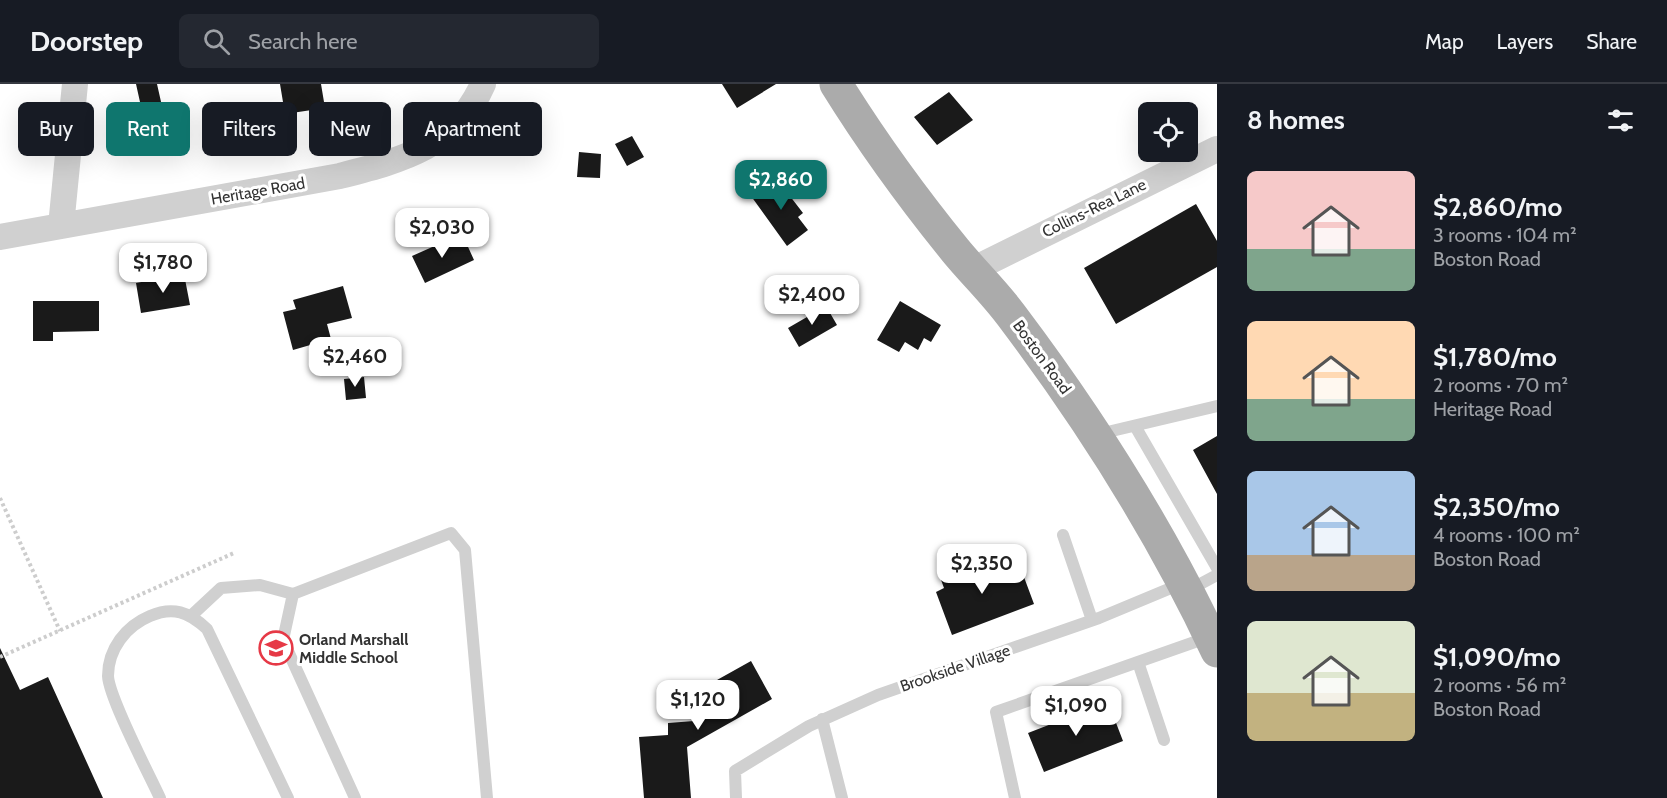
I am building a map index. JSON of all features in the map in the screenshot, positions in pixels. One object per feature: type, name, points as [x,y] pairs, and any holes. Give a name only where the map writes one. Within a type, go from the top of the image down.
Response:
[{"type":"main road","name":"Boston Road","points":[[836,84],[893,171],[1009,313],[1096,435],[1139,502],[1186,586],[1214,644]]},
{"type":"street","points":[[61,226],[75,84]]},
{"type":"street","name":"Heritage Road","points":[[0,237],[340,176],[382,165],[420,151],[443,137],[460,122],[483,84]]},
{"type":"street","name":"Collins-Rea Lane","points":[[972,270],[1217,149]]},
{"type":"lane","points":[[1096,435],[1217,406]]},
{"type":"lane","points":[[1135,426],[1217,568]]},
{"type":"lane","points":[[192,615],[221,588],[260,585],[293,594],[451,533],[465,550],[487,798]]},
{"type":"lane","points":[[1063,535],[1092,620]]},
{"type":"lane","name":"Brookside Village","points":[[736,798],[735,771],[822,720],[878,695],[1217,575]]},
{"type":"lane","points":[[293,594],[283,640],[355,798]]},
{"type":"lane","points":[[160,798],[108,677],[111,653],[124,634],[143,619],[162,610],[176,610],[192,615],[207,629],[288,798]]},
{"type":"lane","points":[[1015,798],[996,712],[1138,662],[1214,644]]},
{"type":"lane","points":[[1138,662],[1164,740]]},
{"type":"lane","points":[[822,720],[840,793]]},
{"type":"path","points":[[0,498],[60,631]]},
{"type":"path","points":[[0,657],[234,553]]},
{"type":"building","points":[[136,84],[157,84],[161,102],[140,102]]},
{"type":"building","points":[[280,84],[321,84],[324,102],[309,102],[309,110],[297,112],[297,102],[283,102]]},
{"type":"building","points":[[722,84],[776,84],[737,108]]},
{"type":"building","points":[[949,92],[973,120],[937,145],[914,117]]},
{"type":"building","points":[[632,136],[644,157],[627,166],[615,144]]},
{"type":"building","points":[[579,152],[601,154],[600,178],[577,177]]},
{"type":"building","points":[[776,178],[803,213],[798,217],[808,230],[787,246],[751,196]]},
{"type":"building","points":[[1196,204],[1217,241],[1217,267],[1116,324],[1084,268]]},
{"type":"building","points":[[464,238],[474,260],[425,283],[412,256],[448,240],[449,245]]},
{"type":"building","points":[[184,274],[190,305],[141,313],[136,283]]},
{"type":"building","points":[[343,286],[352,318],[327,324],[331,339],[293,350],[283,312],[296,309],[293,300]]},
{"type":"building","points":[[33,301],[99,301],[99,331],[53,332],[53,341],[33,341]]},
{"type":"building","points":[[900,301],[941,325],[931,342],[924,338],[918,350],[905,342],[899,352],[877,340]]},
{"type":"building","points":[[826,306],[837,325],[799,347],[788,328]]},
{"type":"building","points":[[364,377],[366,398],[346,400],[344,379]]},
{"type":"building","points":[[1217,436],[1217,494],[1193,450]]},
{"type":"building","points":[[1018,561],[1034,604],[952,635],[936,592],[944,588],[940,577],[978,563],[982,574]]},
{"type":"building","points":[[0,648],[20,690],[48,677],[103,798],[0,798]]},
{"type":"building","points":[[751,661],[772,699],[687,747],[691,798],[644,798],[639,737],[668,735],[668,723],[694,721],[683,699]]},
{"type":"building","points":[[1108,702],[1123,741],[1044,772],[1028,733]]},
{"type":"place","name":"Orland Marshall Middle School","points":[[276,648]]}]
